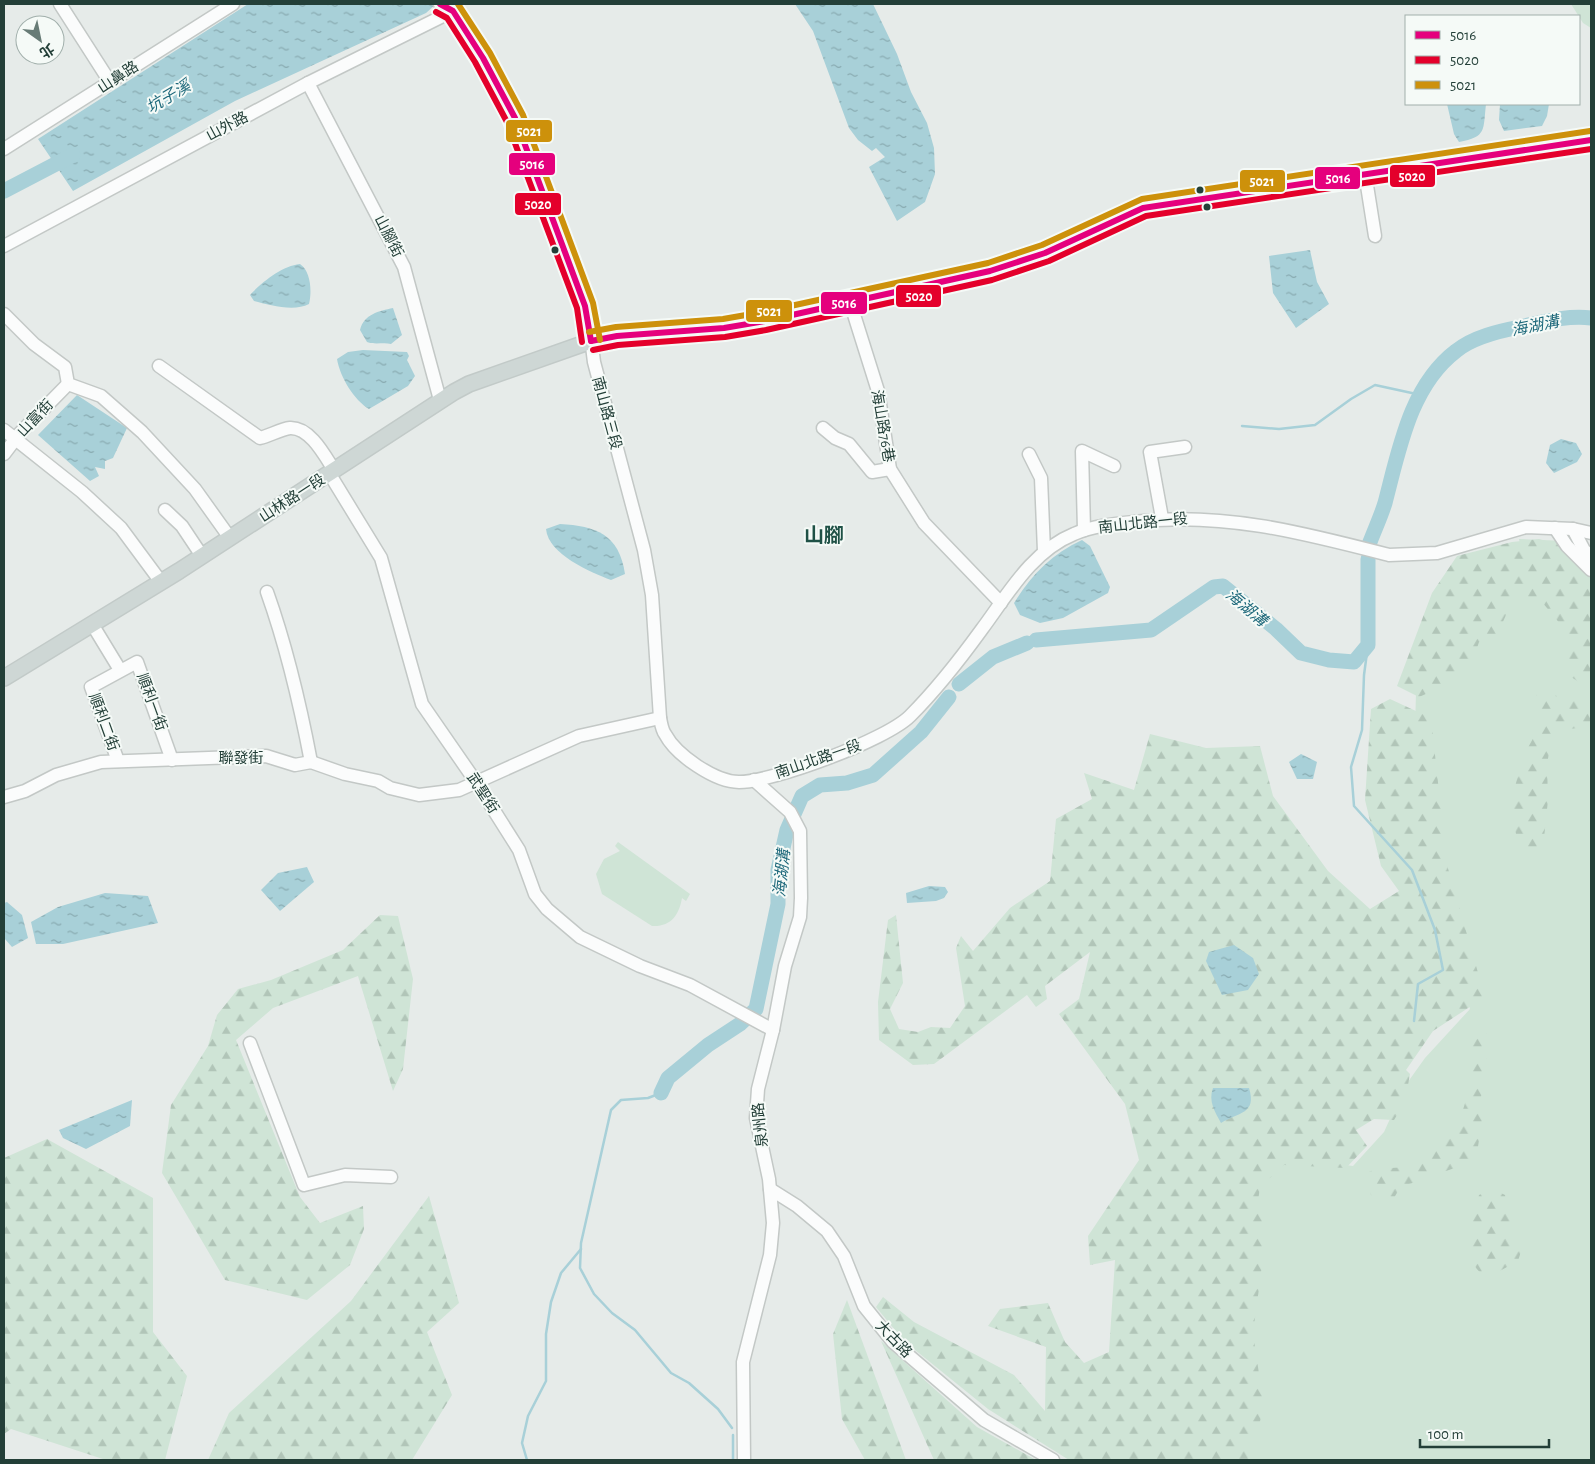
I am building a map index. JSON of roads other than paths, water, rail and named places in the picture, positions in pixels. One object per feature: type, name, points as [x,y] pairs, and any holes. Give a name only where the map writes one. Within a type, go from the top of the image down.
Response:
[{"type":"main road","name":"山林路一段","points":[[4,678],[202,556],[440,400],[469,384],[592,341],[617,336],[724,328],[990,271],[1045,253],[1143,208],[1591,140]]},
{"type":"street","name":"山鼻路","points":[[4,149],[233,4]]},
{"type":"street","name":"南山路三段","points":[[440,4],[452,8],[488,66],[515,118],[585,306],[594,362],[644,550],[652,595],[660,718],[664,733],[673,746],[689,760],[722,780],[738,782],[754,780]]},
{"type":"street","points":[[64,5],[110,82]]},
{"type":"street","name":"山外路","points":[[4,246],[452,8]]},
{"type":"street","name":"山腳街","points":[[308,83],[404,267],[440,400]]},
{"type":"street","points":[[1365,173],[1375,236]]},
{"type":"street","name":"海山路76巷","points":[[850,302],[878,391],[890,469],[924,523],[1001,603]]},
{"type":"street","points":[[4,314],[34,344],[64,367],[68,384],[101,396],[142,432],[195,489],[230,538]]},
{"type":"street","name":"武聖街","points":[[159,366],[260,438],[290,428],[308,435],[320,447],[332,472],[382,558],[422,704],[476,782],[519,850],[535,894],[547,909],[580,937],[690,985],[773,1030]]},
{"type":"street","name":"山富街","points":[[4,454],[15,439],[68,384]]},
{"type":"street","points":[[823,428],[835,438],[849,444],[872,472],[890,469]]},
{"type":"street","points":[[4,430],[82,492],[121,528],[161,582]]},
{"type":"street","points":[[1162,518],[1150,452],[1185,448]]},
{"type":"street","points":[[1084,530],[1082,451],[1114,466]]},
{"type":"street","points":[[1029,454],[1041,478],[1044,551]]},
{"type":"street","points":[[165,510],[182,526],[202,556]]},
{"type":"street","name":"南山北路一段","points":[[754,780],[847,750],[895,729],[916,709],[1044,551],[1084,530],[1162,518],[1193,518],[1266,526],[1389,555],[1407,556],[1436,554],[1526,527],[1573,529],[1591,533]]},
{"type":"street","points":[[1555,528],[1567,546],[1591,570]]},
{"type":"street","points":[[1573,529],[1584,550],[1591,556]]},
{"type":"street","points":[[266,592],[280,630],[299,701],[311,762]]},
{"type":"street","points":[[92,624],[120,670]]},
{"type":"street","name":"順利一街","points":[[120,670],[137,662],[172,760]]},
{"type":"street","name":"順利二街","points":[[118,760],[91,687],[120,670]]},
{"type":"street","name":"聯發街","points":[[4,797],[25,790],[56,775],[101,762],[266,756],[295,766],[311,762],[345,774],[378,781],[390,788],[419,794],[459,790],[579,736],[660,718]]},
{"type":"street","name":"泉州路","points":[[744,1460],[743,1362],[770,1255],[773,1223],[770,1189],[756,1108],[758,1089],[773,1030],[785,966],[800,917],[800,831],[792,815],[754,780]]},
{"type":"street","points":[[250,1043],[304,1185],[345,1175],[391,1177]]},
{"type":"street","name":"大古路","points":[[770,1189],[797,1206],[827,1231],[844,1256],[864,1306],[893,1342],[984,1420],[1053,1460]]},
{"type":"water","points":[[248,4],[436,4],[426,13],[235,101],[73,191],[38,139]]},
{"type":"water","points":[[795,4],[873,4],[897,54],[911,92],[927,123],[934,148],[935,174],[925,202],[897,221],[869,167],[885,157],[876,148],[872,151],[858,140],[849,128],[813,31]]},
{"type":"water","points":[[1447,105],[1486,105],[1484,126],[1479,135],[1475,138],[1459,142],[1454,134]]},
{"type":"water","points":[[1500,105],[1549,105],[1547,116],[1542,126],[1504,131],[1499,120]]},
{"type":"water","points":[[1310,250],[1317,282],[1329,304],[1296,328],[1273,293],[1269,256]]},
{"type":"water","points":[[300,264],[304,267],[310,282],[309,304],[289,308],[254,301],[250,295],[266,280],[279,271]]},
{"type":"water","points":[[393,308],[402,335],[391,344],[367,342],[360,330],[365,320],[377,312]]},
{"type":"water","points":[[363,350],[407,352],[409,356],[407,360],[415,376],[408,386],[369,409],[358,400],[348,387],[337,359],[348,352]]},
{"type":"water","points":[[77,395],[127,428],[113,458],[105,461],[105,469],[95,467],[99,476],[90,481],[38,435]]},
{"type":"water","points":[[1561,439],[1576,443],[1582,454],[1577,462],[1554,473],[1546,463],[1550,445]]},
{"type":"water","points":[[560,524],[584,527],[604,535],[617,550],[622,560],[625,574],[611,580],[571,561],[554,546],[546,529]]},
{"type":"water","points":[[1082,540],[1090,546],[1110,587],[1108,593],[1063,618],[1040,623],[1020,615],[1014,603],[1035,574],[1061,552]]},
{"type":"water","points":[[1301,754],[1317,762],[1313,779],[1297,779],[1289,762]]},
{"type":"water","points":[[307,867],[314,882],[280,911],[261,890],[278,873]]},
{"type":"water","points":[[929,886],[945,887],[948,892],[944,898],[936,901],[907,903],[906,893]]},
{"type":"water","points":[[105,893],[148,896],[158,923],[63,944],[36,944],[31,922],[58,907]]},
{"type":"water","points":[[7,902],[22,915],[28,938],[12,947],[4,938],[4,903]]},
{"type":"water","points":[[1234,945],[1253,958],[1259,974],[1248,990],[1222,995],[1206,961],[1209,952]]},
{"type":"water","points":[[1213,1088],[1249,1088],[1251,1103],[1245,1111],[1221,1123],[1212,1102]]},
{"type":"water","points":[[132,1100],[130,1126],[86,1149],[63,1138],[59,1130]]},
{"type":"waterway","name":"坑子溪","points":[[4,191],[73,155]]},
{"type":"waterway","name":"海湖溝","points":[[1370,542],[1385,503],[1408,420],[1427,382],[1440,365],[1463,346],[1486,335],[1573,317],[1591,318]]},
{"type":"waterway","points":[[1242,426],[1279,429],[1315,425],[1351,399],[1375,385],[1421,395]]},
{"type":"waterway","name":"海湖溝","points":[[1036,640],[1151,630],[1214,587],[1223,586],[1276,629],[1301,653],[1329,660],[1354,662],[1368,645],[1368,559]]},
{"type":"waterway","name":"海湖溝","points":[[959,684],[993,657],[1027,643]]},
{"type":"waterway","points":[[1368,645],[1364,675],[1362,730],[1351,767],[1354,806],[1412,870],[1435,930],[1443,970],[1418,984],[1414,1021]]},
{"type":"waterway","name":"海湖溝","points":[[661,1093],[668,1078],[708,1045],[740,1024],[756,1009],[778,904],[778,870],[787,830],[802,796],[820,785],[847,783],[873,775],[921,732],[949,697]]},
{"type":"waterway","points":[[661,1093],[648,1098],[621,1100],[611,1110],[581,1243],[580,1268],[594,1294],[612,1313],[635,1330],[671,1373],[689,1383],[718,1409],[732,1428]]},
{"type":"waterway","points":[[527,1460],[522,1443],[528,1416],[546,1381],[546,1334],[551,1302],[561,1273],[581,1249]]},
{"type":"waterway","points":[[733,1435],[733,1460]]},
{"type":"district","name":"山腳","points":[[824,535]]}]
